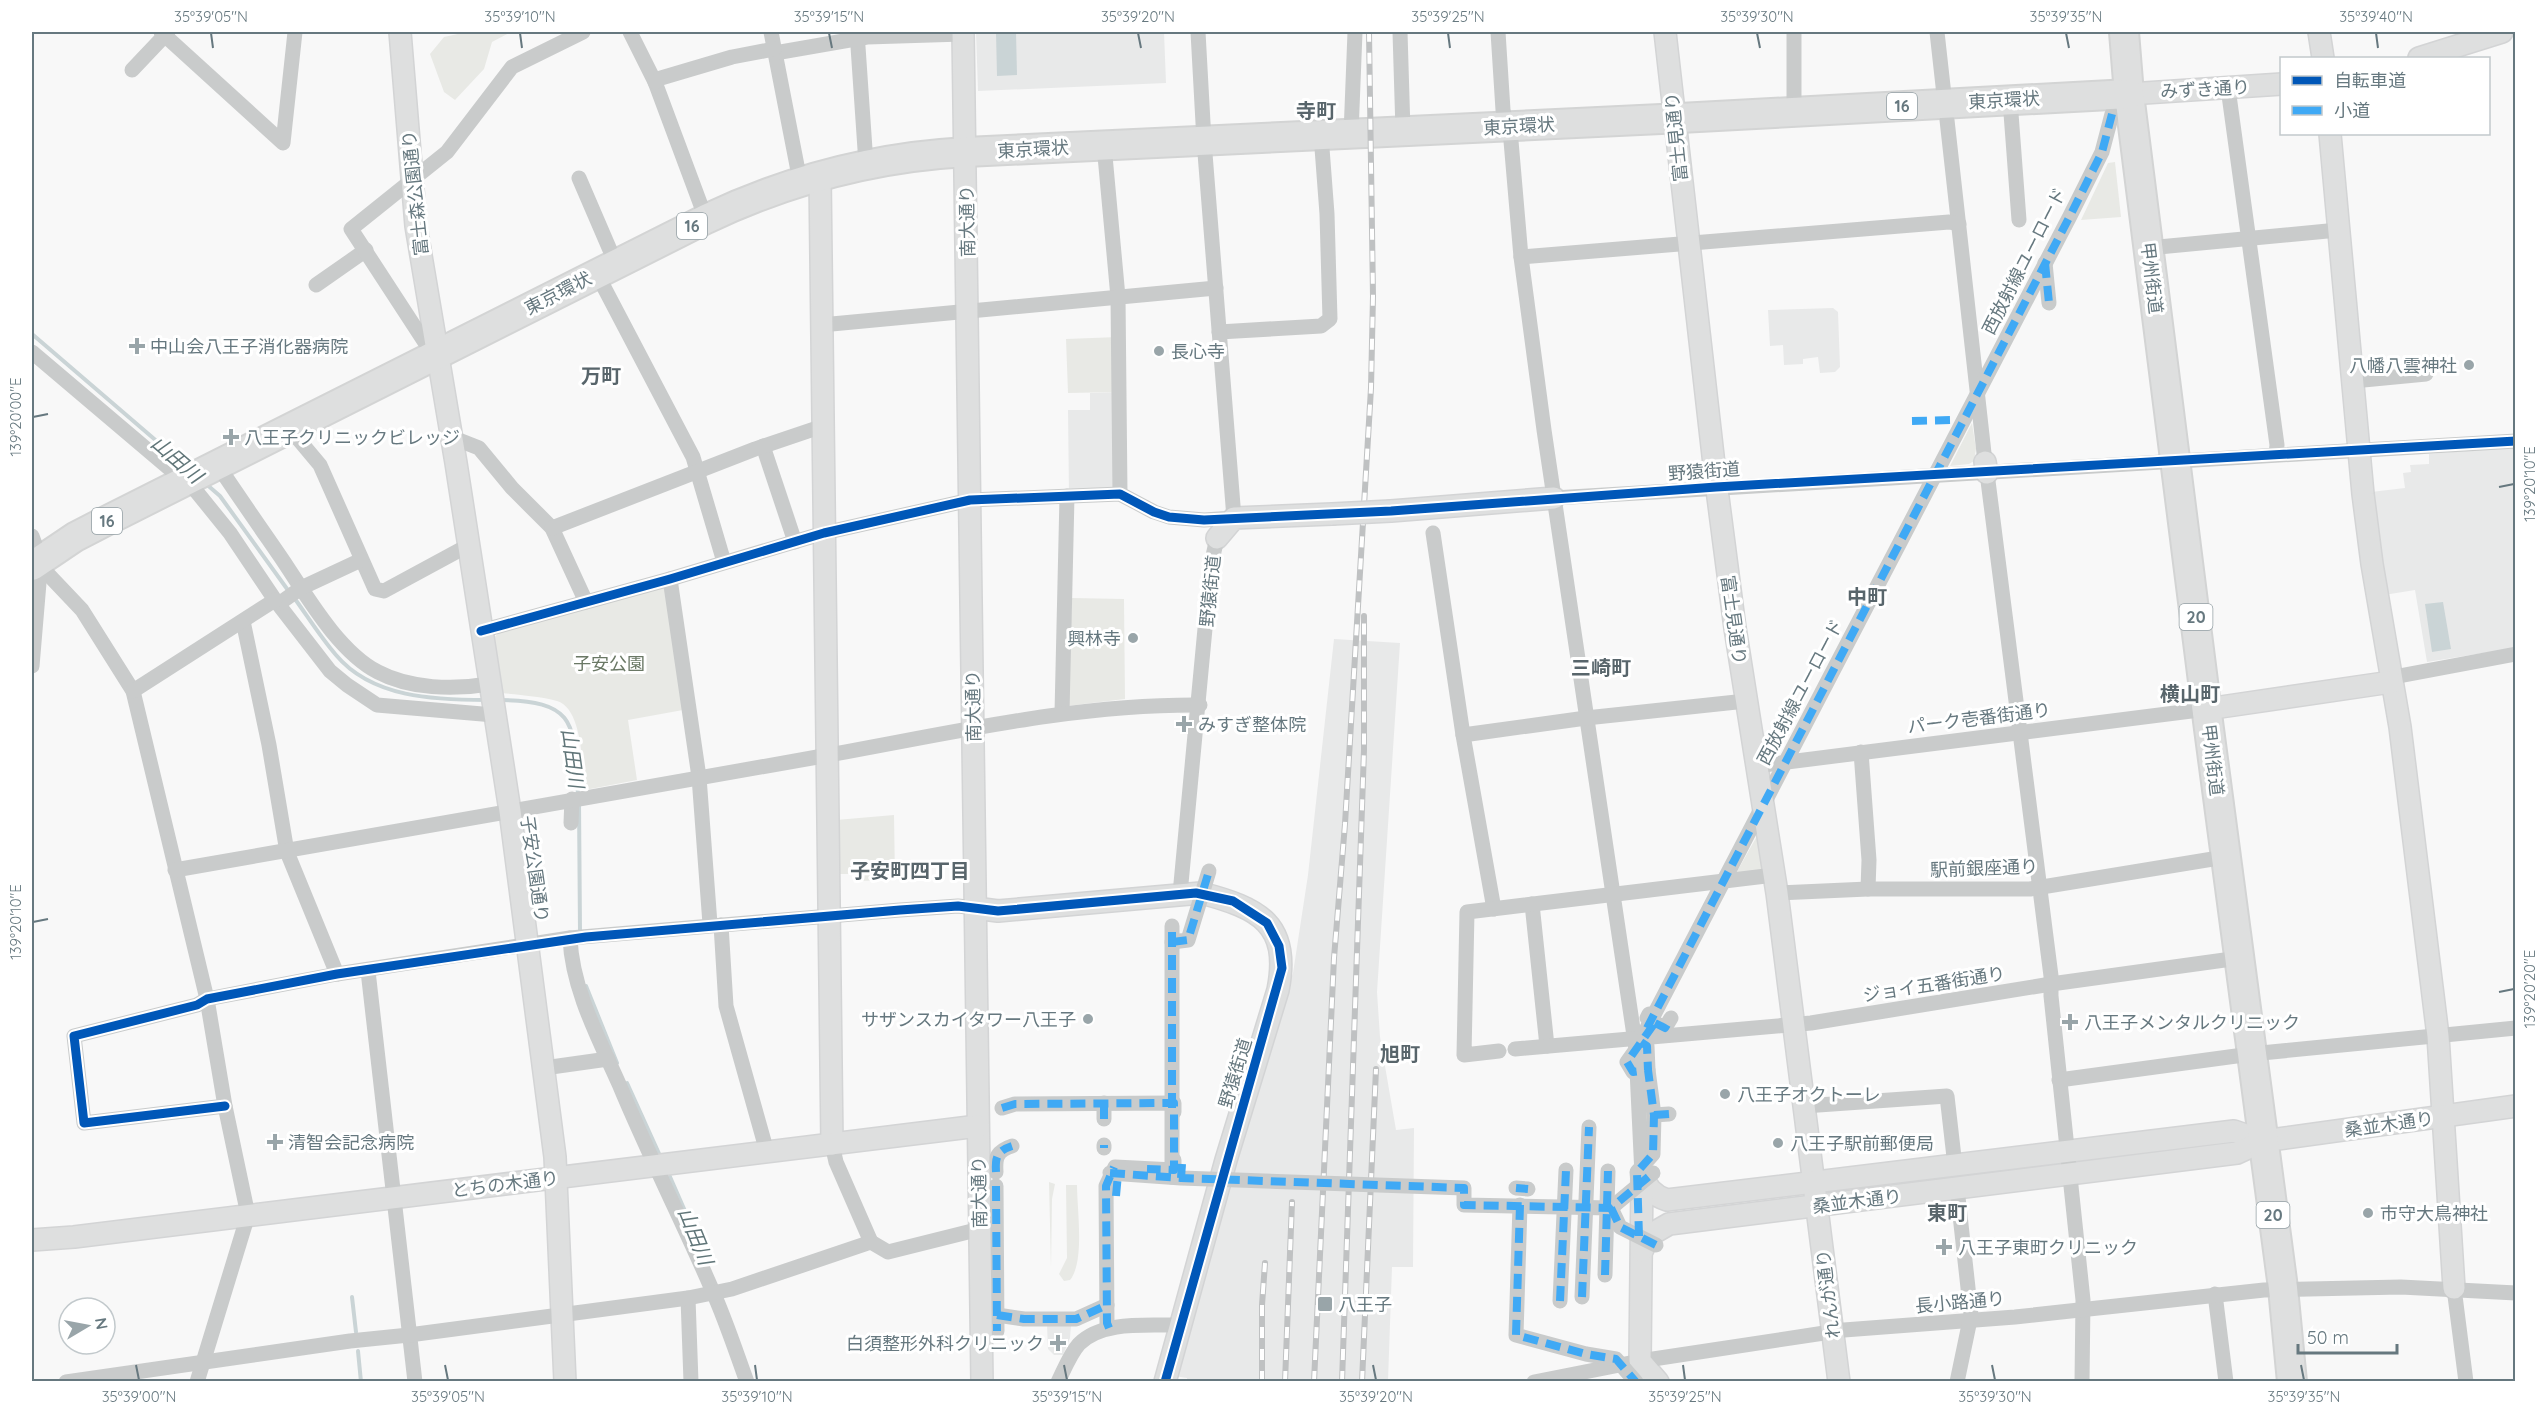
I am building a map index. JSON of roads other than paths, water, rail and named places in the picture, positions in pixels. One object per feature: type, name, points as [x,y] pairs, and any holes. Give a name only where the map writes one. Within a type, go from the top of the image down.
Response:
[{"type":"highway","name":"甲州街道","points":[[2124,32],[2120,104],[2148,248],[2167,462],[2206,709],[2283,1288],[2292,1382]]},
{"type":"highway","name":"東京環状","points":[[34,549],[75,537],[740,203],[810,178],[866,164],[904,157],[966,152],[1674,119],[1794,104],[1946,112],[2010,100],[2120,104]]},
{"type":"street","points":[[132,70],[165,33],[283,143],[296,32]]},
{"type":"street","name":"富士森公園通り","points":[[400,32],[418,237],[437,354]]},
{"type":"street","points":[[437,354],[424,341],[351,229],[447,152],[512,67],[583,32]]},
{"type":"street","points":[[630,32],[655,82],[706,219]]},
{"type":"street","points":[[771,32],[810,178],[821,325],[832,1144],[836,1162],[871,1242],[888,1252],[980,1229]]},
{"type":"street","points":[[482,631],[670,579],[824,532],[970,500],[1120,494],[1154,512],[1169,517],[1204,520],[1234,519],[1204,141],[1198,32]]},
{"type":"street","points":[[1351,134],[1355,32]]},
{"type":"street","points":[[1400,32],[1403,131]]},
{"type":"street","points":[[1498,32],[1503,110],[1509,126],[1521,257],[1612,895],[1653,1026],[1653,1154],[1637,1172],[1644,1177],[1649,1188],[1659,1197],[1667,1200]]},
{"type":"street","name":"富士見通り","points":[[1665,32],[1716,487],[1746,702],[1775,884],[1817,1206]]},
{"type":"street","points":[[1794,32],[1794,104]]},
{"type":"street","points":[[1937,32],[1986,470],[2051,984],[2083,1310],[2082,1382]]},
{"type":"street","points":[[2319,32],[2323,57]]},
{"type":"street","points":[[2422,57],[2502,32]]},
{"type":"street","points":[[655,82],[661,78],[732,57],[857,35],[963,33]]},
{"type":"street","name":"南大通り","points":[[963,33],[982,1382]]},
{"type":"street","points":[[857,35],[866,164]]},
{"type":"street","name":"みずき通り","points":[[2120,104],[2228,88],[2280,84]]},
{"type":"street","points":[[2228,88],[2277,446],[2276,454]]},
{"type":"street","points":[[2010,100],[2019,220]]},
{"type":"street","name":"西放射線ユーロード","points":[[1654,1114],[1648,1070],[1634,1072],[1627,1062],[1653,1026],[1724,881],[2102,152],[2120,104]]},
{"type":"street","points":[[1219,332],[1321,326],[1330,320],[1327,214],[1321,135]]},
{"type":"street","points":[[2330,135],[2372,564],[2400,727],[2438,1036],[2454,1288],[2466,1382]]},
{"type":"street","points":[[1104,145],[1118,297],[1120,494]]},
{"type":"street","points":[[579,178],[606,269],[693,457],[724,562]]},
{"type":"street","points":[[1521,257],[1949,222],[1959,224]]},
{"type":"street","points":[[2148,248],[2338,230]]},
{"type":"street","points":[[316,285],[366,250]]},
{"type":"street","points":[[2045,263],[2049,303]]},
{"type":"street","points":[[821,325],[1216,288]]},
{"type":"street","points":[[32,352],[200,473],[348,650],[378,672],[398,681],[472,687],[491,700]]},
{"type":"street","name":"子安公園通り","points":[[437,354],[469,545],[529,945],[556,1177],[565,1382]]},
{"type":"street","points":[[2353,381],[2426,374]]},
{"type":"street","points":[[552,528],[697,471],[823,426]]},
{"type":"street","points":[[289,428],[320,465],[375,589],[384,591],[469,545]]},
{"type":"street","points":[[451,436],[479,448],[512,488],[552,528],[586,602]]},
{"type":"street","name":"野猿街道","points":[[1165,1382],[1179,1325],[1282,968],[1279,946],[1267,923],[1233,901],[1202,893],[1180,894],[1200,705],[1211,564],[1217,538],[1234,519],[1391,511],[1986,470],[2167,462],[2516,441]]},
{"type":"street","points":[[764,446],[795,542]]},
{"type":"street","points":[[200,473],[230,533],[330,671],[376,705],[491,700]]},
{"type":"street","points":[[1062,713],[1067,496]]},
{"type":"street","points":[[1433,533],[1463,735],[1494,909]]},
{"type":"street","points":[[32,666],[34,549]]},
{"type":"street","points":[[34,549],[45,571],[82,610],[133,691],[207,999],[225,1106],[248,1215],[197,1382]]},
{"type":"street","points":[[133,691],[243,621],[299,589],[361,560]]},
{"type":"street","points":[[670,579],[699,777],[726,1006],[767,1152]]},
{"type":"street","points":[[243,621],[269,745],[287,852],[337,974]]},
{"type":"street","points":[[2206,709],[2391,682],[2399,676],[2516,654]]},
{"type":"street","points":[[1463,735],[1586,718],[1746,702]]},
{"type":"street","points":[[175,870],[1062,713],[1155,705],[1200,705]]},
{"type":"street","name":"パーク壱番街通り","points":[[1756,766],[2206,709]]},
{"type":"street","points":[[1861,752],[1869,860],[1868,889]]},
{"type":"street","points":[[572,823],[577,798]]},
{"type":"street","name":"駅前銀座通り","points":[[1499,1051],[1464,1055],[1467,912],[1724,881],[1868,889],[2030,889],[2115,871],[2225,857]]},
{"type":"street","points":[[1172,942],[1188,940],[1209,871]]},
{"type":"street","points":[[225,1106],[84,1123],[74,1036],[197,1005],[207,999],[337,974],[577,938],[958,906],[998,911],[1180,894]]},
{"type":"street","points":[[1532,904],[1547,1046]]},
{"type":"street","points":[[1172,926],[1176,1101],[1174,1172]]},
{"type":"street","points":[[577,938],[571,960],[577,982],[608,1059],[719,1292],[747,1382]]},
{"type":"street","name":"ジョイ五番街通り","points":[[1515,1049],[1547,1046],[1653,1026],[1811,1023],[1936,1005],[2051,984],[2239,958]]},
{"type":"street","points":[[368,970],[415,1382]]},
{"type":"street","points":[[2059,1080],[2251,1054],[2516,1028]]},
{"type":"street","points":[[544,1068],[608,1059]]},
{"type":"street","points":[[1804,1106],[1947,1096],[1955,1166]]},
{"type":"street","points":[[1106,1103],[1176,1101]]},
{"type":"street","points":[[1104,1119],[1106,1103]]},
{"type":"street","points":[[1002,1108],[1015,1104],[1174,1103],[1174,1172]]},
{"type":"street","name":"桑並木通り","points":[[1638,1225],[1650,1235],[1669,1224],[2237,1153],[2263,1141],[2516,1106]]},
{"type":"street","name":"とちの木通り","points":[[32,1240],[978,1126]]},
{"type":"street","points":[[1582,1297],[1589,1127]]},
{"type":"street","name":"桑並木通り","points":[[1667,1200],[2234,1131],[2263,1141]]},
{"type":"street","points":[[997,1331],[999,1160]]},
{"type":"street","points":[[1109,1328],[1107,1305],[1108,1179],[1114,1167],[1464,1188],[1464,1205],[1520,1205],[1559,1199],[1579,1200],[1638,1225]]},
{"type":"street","points":[[1560,1301],[1566,1170]]},
{"type":"street","points":[[1605,1275],[1608,1171]]},
{"type":"street","points":[[1116,1196],[1114,1173],[1174,1172]]},
{"type":"street","points":[[1644,1177],[1638,1225],[1640,1361],[1658,1382]]},
{"type":"street","points":[[1957,1188],[1970,1321],[1957,1382]]},
{"type":"street","points":[[1558,1224],[1559,1199]]},
{"type":"street","points":[[1578,1223],[1579,1200]]},
{"type":"street","points":[[1638,1225],[1652,1205],[1667,1200]]},
{"type":"street","points":[[1520,1205],[1516,1335],[1616,1359],[1636,1382]]},
{"type":"street","name":"れんが通り","points":[[1817,1206],[1831,1278],[1833,1332],[1839,1382]]},
{"type":"street","points":[[1604,1212],[1616,1221],[1638,1225]]},
{"type":"street","points":[[66,1382],[350,1341],[688,1298],[719,1292],[871,1242]]},
{"type":"street","name":"長小路通り","points":[[1534,1382],[1640,1361],[1833,1332],[2083,1310],[2215,1294],[2283,1288],[2454,1288],[2516,1293]]},
{"type":"street","points":[[2215,1294],[2226,1382]]},
{"type":"street","points":[[688,1298],[691,1382]]},
{"type":"street","points":[[997,1314],[1024,1319],[1076,1319],[1107,1305]]},
{"type":"street","points":[[1058,1382],[1077,1346],[1091,1335],[1109,1328],[1179,1325]]},
{"type":"street","points":[[1629,1382],[1630,1370],[1640,1361]]},
{"type":"waterway","name":"山田川","points":[[32,334],[188,468]]},
{"type":"waterway","name":"山田川","points":[[205,483],[220,496],[290,593]]},
{"type":"waterway","name":"山田川","points":[[295,599],[336,655],[367,680],[406,694],[447,699],[487,700]]},
{"type":"waterway","name":"山田川","points":[[500,700],[526,702],[559,712],[567,722],[572,735],[578,794]]},
{"type":"waterway","name":"山田川","points":[[579,802],[580,932]]},
{"type":"waterway","name":"山田川","points":[[586,986],[617,1063]]},
{"type":"waterway","name":"山田川","points":[[627,1083],[661,1158]]},
{"type":"waterway","name":"山田川","points":[[667,1170],[699,1243]]},
{"type":"waterway","points":[[352,1297],[356,1332]]},
{"type":"waterway","points":[[358,1351],[361,1382]]},
{"type":"railway","points":[[1314,1382],[1334,958],[1345,824],[1371,388],[1373,296],[1369,32]]},
{"type":"railway","points":[[1342,1382],[1364,750],[1364,616]]},
{"type":"railway","points":[[1362,1382],[1376,1069]]},
{"type":"railway","points":[[1285,1382],[1292,1202]]},
{"type":"railway","points":[[1262,1382],[1262,1305],[1265,1263]]},
{"type":"place","name":"中山会八王子消化器病院","points":[[137,346]]},
{"type":"place","name":"長心寺","points":[[1159,351]]},
{"type":"place","name":"八幡八雲神社","points":[[2469,365]]},
{"type":"place","name":"八王子クリニックビレッジ","points":[[231,437]]},
{"type":"place","name":"興林寺","points":[[1133,638]]},
{"type":"place","name":"みすぎ整体院","points":[[1184,724]]},
{"type":"place","name":"サザンスカイタワー八王子","points":[[1088,1019]]},
{"type":"place","name":"八王子メンタルクリニック","points":[[2070,1022]]},
{"type":"place","name":"八王子オクトーレ","points":[[1725,1094]]},
{"type":"place","name":"清智会記念病院","points":[[275,1142]]},
{"type":"place","name":"八王子駅前郵便局","points":[[1778,1143]]},
{"type":"place","name":"市守大鳥神社","points":[[2368,1213]]},
{"type":"place","name":"八王子東町クリニック","points":[[1944,1247]]},
{"type":"place","name":"八王子","points":[[1325,1304]]},
{"type":"place","name":"白須整形外科クリニック","points":[[1058,1343]]},
{"type":"district","name":"寺町","points":[[1316,110]]},
{"type":"district","name":"万町","points":[[601,375]]},
{"type":"district","name":"中町","points":[[1867,596]]},
{"type":"district","name":"三崎町","points":[[1601,667]]},
{"type":"district","name":"横山町","points":[[2190,693]]},
{"type":"district","name":"子安町四丁目","points":[[910,870]]},
{"type":"district","name":"旭町","points":[[1400,1053]]},
{"type":"district","name":"東町","points":[[1947,1212]]},
{"type":"park label","name":"子安公園","points":[[609,663]]}]
